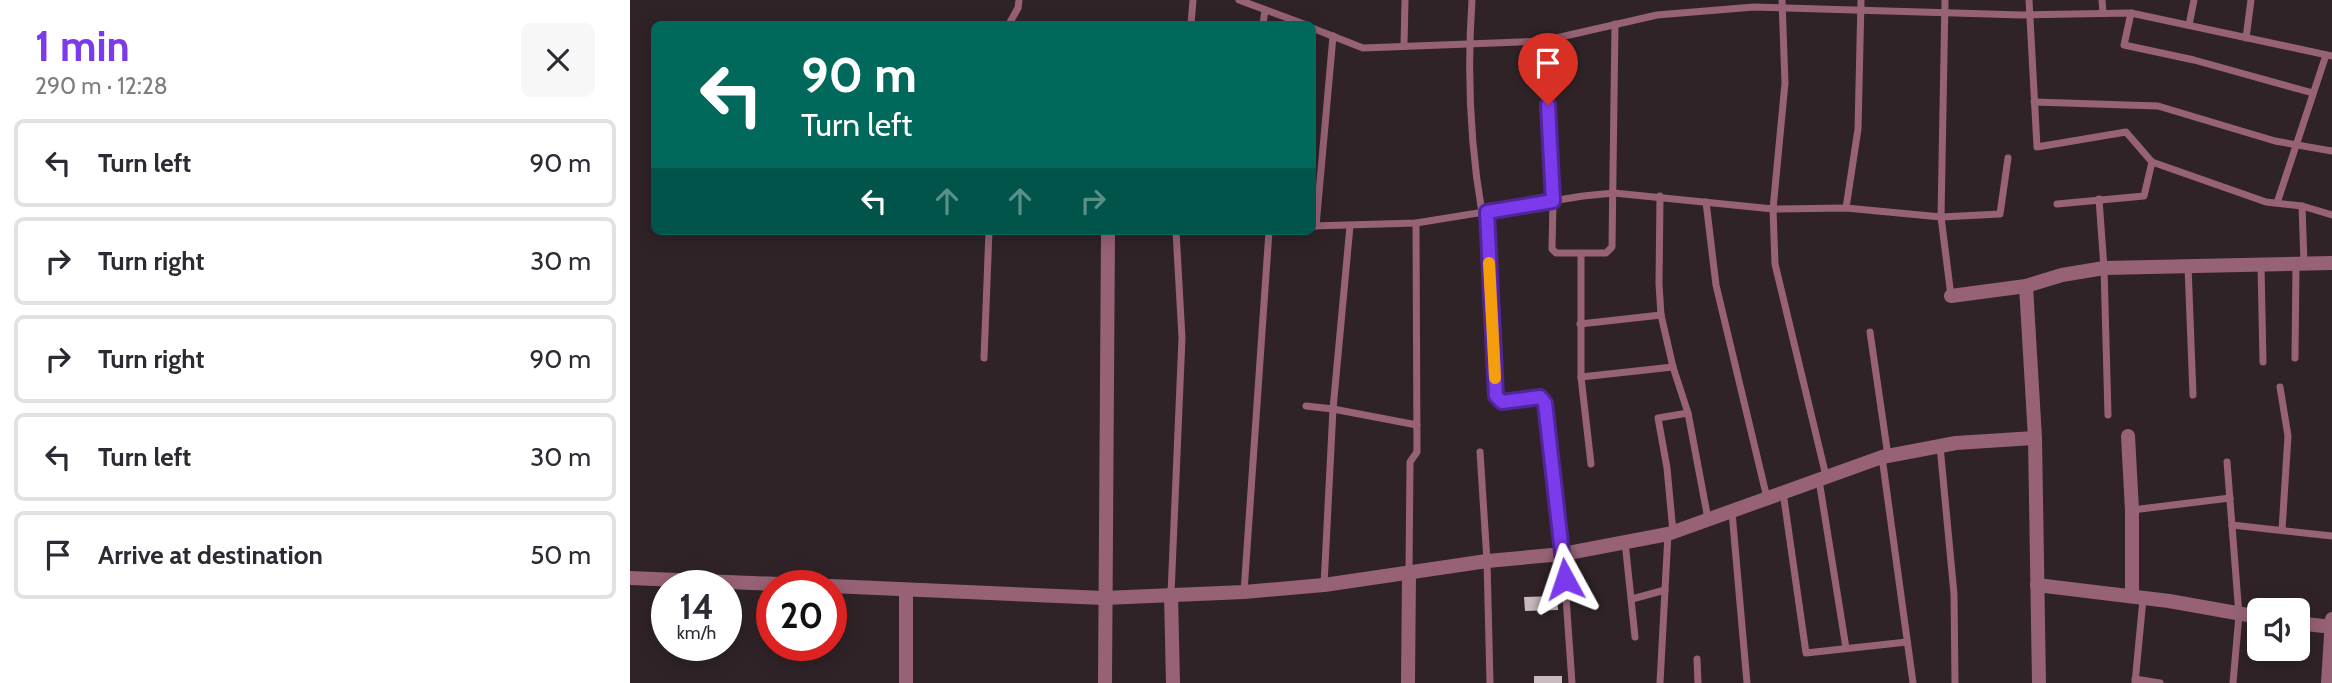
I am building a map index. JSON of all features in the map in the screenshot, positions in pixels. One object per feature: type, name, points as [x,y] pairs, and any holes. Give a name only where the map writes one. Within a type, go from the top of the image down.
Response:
[{"type":"street","points":[[1105,683],[1108,235]]},
{"type":"street","points":[[1951,296],[2026,286],[2062,275],[2104,268],[2332,262]]},
{"type":"street","points":[[2026,286],[2035,438],[2039,683]]},
{"type":"street","points":[[2128,436],[2138,597]]},
{"type":"street","points":[[847,587],[1104,598],[1244,592],[1324,584],[1487,561],[1563,554],[1671,533],[1885,457],[1940,446],[2035,438]]},
{"type":"street","points":[[1408,683],[1409,573]]},
{"type":"street","points":[[630,578],[756,583]]},
{"type":"street","points":[[2037,585],[2138,597],[2247,616]]},
{"type":"street","points":[[906,590],[906,683]]},
{"type":"street","points":[[1171,594],[1173,683]]},
{"type":"street","points":[[2328,683],[2332,619]]},
{"type":"street","points":[[2310,624],[2332,627]]},
{"type":"lane","points":[[1011,21],[1018,8],[1018,0]]},
{"type":"lane","points":[[1191,21],[1193,0]]},
{"type":"lane","points":[[1239,0],[1296,21]]},
{"type":"lane","points":[[1404,46],[1405,0]]},
{"type":"lane","points":[[1472,0],[1469,44],[1474,165],[1485,212],[1496,396],[1502,402],[1540,397],[1545,403],[1563,554],[1572,683]]},
{"type":"lane","points":[[1846,208],[1857,129],[1861,0]]},
{"type":"lane","points":[[1945,0],[1941,217],[1951,296]]},
{"type":"lane","points":[[2029,0],[2038,147],[2126,132],[2152,162],[2266,202],[2302,206],[2332,215]]},
{"type":"lane","points":[[2102,0],[2103,13]]},
{"type":"lane","points":[[2189,25],[2194,0]]},
{"type":"lane","points":[[2246,38],[2250,0]]},
{"type":"lane","points":[[1782,4],[1785,83],[1773,209],[1775,264],[1823,478],[1846,648]]},
{"type":"lane","points":[[1316,30],[1363,48],[1543,41],[1657,15],[1782,4],[1861,11],[2029,15],[2131,13],[2329,56],[2313,93],[2277,203]]},
{"type":"lane","points":[[1263,21],[1265,10]]},
{"type":"lane","points":[[2131,13],[2124,44],[2313,93]]},
{"type":"lane","points":[[1543,41],[1553,201],[1553,252],[1581,254],[1610,251],[1614,193],[1615,24]]},
{"type":"lane","points":[[1316,206],[1333,36]]},
{"type":"lane","points":[[2034,102],[2158,106],[2296,146],[2332,151]]},
{"type":"lane","points":[[1316,226],[1416,223],[1614,193],[1773,209],[1846,208],[1941,217],[2000,214],[2008,158]]},
{"type":"lane","points":[[2057,204],[2144,196],[2152,162]]},
{"type":"lane","points":[[1660,196],[1661,315],[1673,367],[1688,413],[1709,521]]},
{"type":"lane","points":[[2099,200],[2104,268],[2108,415]]},
{"type":"lane","points":[[1706,202],[1716,285],[1767,498]]},
{"type":"lane","points":[[2295,358],[2302,206]]},
{"type":"lane","points":[[1409,573],[1410,462],[1416,452],[1417,425],[1416,223]]},
{"type":"lane","points":[[1324,584],[1334,409],[1350,226]]},
{"type":"lane","points":[[984,358],[989,235]]},
{"type":"lane","points":[[1171,594],[1182,338],[1177,235]]},
{"type":"lane","points":[[1244,592],[1269,235]]},
{"type":"lane","points":[[1581,254],[1581,377],[1591,464]]},
{"type":"lane","points":[[2261,264],[2263,362]]},
{"type":"lane","points":[[2188,265],[2193,395]]},
{"type":"lane","points":[[1580,324],[1661,315]]},
{"type":"lane","points":[[1870,332],[1913,683]]},
{"type":"lane","points":[[1581,377],[1673,367]]},
{"type":"lane","points":[[2280,387],[2288,436],[2282,530]]},
{"type":"lane","points":[[1306,406],[1417,425]]},
{"type":"lane","points":[[1660,683],[1671,533],[1667,468],[1658,418],[1688,413]]},
{"type":"lane","points":[[1940,446],[1954,594],[1955,683]]},
{"type":"lane","points":[[1480,452],[1487,561],[1490,683]]},
{"type":"lane","points":[[2227,462],[2239,615],[2233,683]]},
{"type":"lane","points":[[1783,492],[1806,653],[1907,642]]},
{"type":"lane","points":[[2132,509],[2230,498]]},
{"type":"lane","points":[[1732,512],[1747,683]]},
{"type":"lane","points":[[2232,525],[2332,536]]},
{"type":"lane","points":[[1625,541],[1635,638]]},
{"type":"lane","points":[[1632,599],[1665,590]]},
{"type":"lane","points":[[2138,597],[2135,681],[2160,683]]},
{"type":"lane","points":[[1697,659],[1698,683]]},
{"type":"building","points":[[1557,596],[1558,610],[1525,611],[1524,597]]},
{"type":"building","points":[[1534,676],[1562,676],[1562,683],[1534,683]]},
{"type":"slow traffic","points":[[1489,263],[1495,378]]},
{"type":"route","points":[[1548,105],[1553,201],[1487,212],[1496,396],[1502,402],[1540,397],[1545,403],[1565,579]]}]
